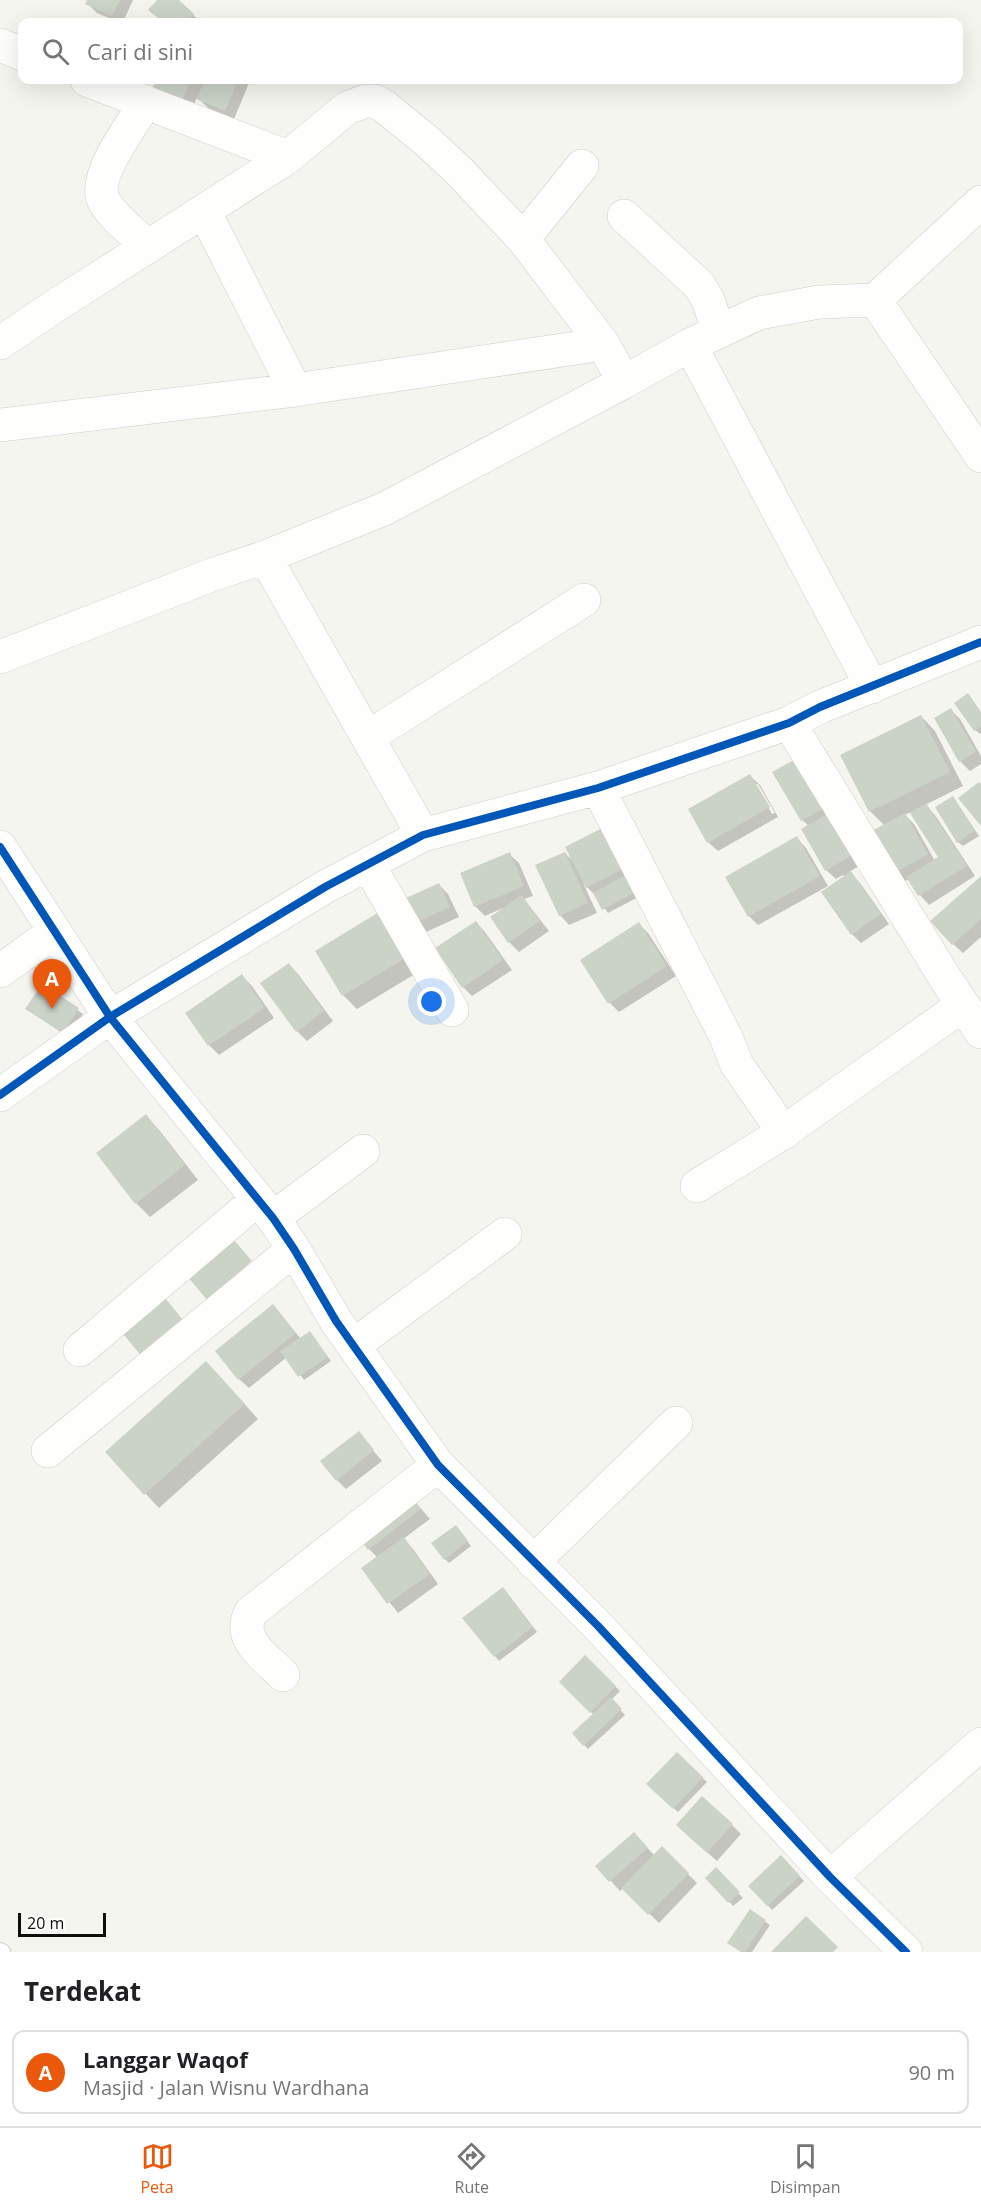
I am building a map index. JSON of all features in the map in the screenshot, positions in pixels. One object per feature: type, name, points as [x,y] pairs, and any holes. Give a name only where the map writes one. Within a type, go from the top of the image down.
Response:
[{"type":"street","points":[[0,45],[18,52]]},
{"type":"street","points":[[98,84],[288,157]]},
{"type":"street","points":[[0,343],[288,157],[347,108],[359,102],[375,101],[428,142],[460,172],[523,239],[603,344],[624,382]]},
{"type":"street","points":[[146,102],[108,164],[101,192],[110,208],[148,247]]},
{"type":"street","points":[[523,239],[582,166]]},
{"type":"street","points":[[0,657],[209,576],[265,557],[384,509],[704,338],[759,313],[819,302],[875,300],[981,202]]},
{"type":"street","points":[[204,211],[295,390]]},
{"type":"street","points":[[624,216],[699,285],[708,300],[704,338],[872,687]]},
{"type":"street","points":[[875,300],[981,456]]},
{"type":"street","points":[[0,425],[295,390],[603,344]]},
{"type":"street","points":[[265,557],[423,835]]},
{"type":"street","points":[[368,737],[584,600]]},
{"type":"street","points":[[0,1095],[110,1017],[325,887],[423,835],[597,788],[789,723],[820,707],[981,642]]},
{"type":"street","points":[[789,723],[981,1032]]},
{"type":"street","points":[[597,788],[726,1037],[736,1063],[784,1133]]},
{"type":"street","points":[[0,847],[110,1017],[265,1209],[294,1249],[336,1322],[438,1465],[598,1626],[830,1877],[906,1952]]},
{"type":"street","points":[[368,864],[452,1010]]},
{"type":"street","points":[[0,970],[54,932]]},
{"type":"street","points":[[697,1186],[784,1133],[963,1005]]},
{"type":"street","points":[[80,1350],[265,1209],[363,1150]]},
{"type":"street","points":[[354,1345],[505,1234]]},
{"type":"street","points":[[48,1451],[294,1249]]},
{"type":"street","points":[[533,1562],[676,1423]]},
{"type":"street","points":[[283,1675],[249,1640],[245,1626],[250,1612],[438,1465]]},
{"type":"street","points":[[830,1877],[981,1744]]},
{"type":"building","points":[[87,0],[120,0],[112,16],[85,4]]},
{"type":"building","points":[[157,0],[179,0],[194,14],[190,18],[158,18],[148,10]]},
{"type":"building","points":[[154,84],[189,84],[181,103],[151,91]]},
{"type":"building","points":[[203,84],[236,84],[225,111],[196,99]]},
{"type":"building","points":[[968,693],[981,712],[981,726],[974,731],[954,703]]},
{"type":"building","points":[[951,708],[976,752],[959,762],[934,718]]},
{"type":"building","points":[[921,715],[950,772],[869,812],[840,755]]},
{"type":"building","points":[[803,755],[832,804],[801,821],[772,772]]},
{"type":"building","points":[[750,774],[770,807],[707,843],[688,809]]},
{"type":"building","points":[[979,782],[981,784],[981,826],[958,798]]},
{"type":"building","points":[[953,796],[975,831],[957,843],[935,807]]},
{"type":"building","points":[[926,803],[967,866],[918,896],[906,877],[938,857],[910,813]]},
{"type":"building","points":[[829,813],[853,855],[825,871],[801,829]]},
{"type":"building","points":[[905,813],[928,854],[889,876],[866,834]]},
{"type":"building","points":[[610,824],[631,865],[586,888],[565,847]]},
{"type":"building","points":[[797,836],[820,876],[748,917],[725,877]]},
{"type":"building","points":[[510,852],[524,886],[474,907],[460,873]]},
{"type":"building","points":[[565,852],[588,903],[559,916],[535,865]]},
{"type":"building","points":[[633,871],[643,888],[602,910],[593,893]]},
{"type":"building","points":[[851,871],[881,914],[851,935],[821,892]]},
{"type":"building","points":[[981,876],[981,919],[952,945],[930,921]]},
{"type":"building","points":[[439,883],[450,907],[415,923],[404,899]]},
{"type":"building","points":[[522,895],[540,921],[508,943],[490,917]]},
{"type":"building","points":[[384,909],[412,954],[342,996],[315,951]]},
{"type":"building","points":[[476,921],[503,960],[462,988],[435,948]]},
{"type":"building","points":[[639,922],[667,966],[608,1004],[580,960]]},
{"type":"building","points":[[289,963],[324,1011],[296,1032],[260,983]]},
{"type":"building","points":[[242,974],[265,1008],[208,1046],[185,1013]]},
{"type":"building","points":[[42,984],[79,1008],[63,1033],[25,1009]]},
{"type":"building","points":[[146,1114],[185,1165],[135,1204],[96,1153]]},
{"type":"building","points":[[228,1233],[252,1261],[207,1300],[183,1271]]},
{"type":"building","points":[[161,1293],[187,1325],[145,1360],[118,1328]]},
{"type":"building","points":[[273,1304],[296,1333],[238,1380],[215,1351]]},
{"type":"building","points":[[310,1331],[328,1357],[298,1377],[280,1351]]},
{"type":"building","points":[[206,1361],[245,1404],[144,1495],[105,1452]]},
{"type":"building","points":[[359,1431],[374,1450],[336,1481],[320,1461]]},
{"type":"building","points":[[410,1494],[421,1509],[368,1550],[357,1535]]},
{"type":"building","points":[[456,1525],[468,1541],[444,1560],[431,1543]]},
{"type":"building","points":[[404,1537],[430,1574],[387,1604],[361,1568]]},
{"type":"building","points":[[503,1587],[533,1627],[494,1657],[462,1618]]},
{"type":"building","points":[[585,1655],[616,1686],[590,1713],[559,1682]]},
{"type":"building","points":[[611,1697],[622,1709],[583,1746],[572,1733]]},
{"type":"building","points":[[677,1752],[703,1777],[673,1809],[646,1784]]},
{"type":"building","points":[[702,1796],[733,1824],[707,1853],[676,1825]]},
{"type":"building","points":[[634,1832],[648,1848],[609,1882],[595,1866]]},
{"type":"building","points":[[662,1846],[689,1873],[648,1915],[621,1888]]},
{"type":"building","points":[[781,1855],[800,1876],[767,1906],[748,1886]]},
{"type":"building","points":[[716,1867],[740,1892],[728,1903],[705,1878]]},
{"type":"building","points":[[750,1909],[766,1920],[745,1952],[741,1952],[727,1943]]},
{"type":"building","points":[[806,1916],[838,1947],[833,1952],[771,1952]]},
{"type":"cycle path","points":[[0,1095],[110,1017],[325,887],[423,835],[598,788],[789,723],[820,707],[981,642]]},
{"type":"cycle path","points":[[0,847],[110,1017],[273,1218],[336,1321],[438,1465],[598,1626],[830,1877],[906,1952]]},
{"type":"place","name":"Langgar Waqof","points":[[52,1009]]}]
